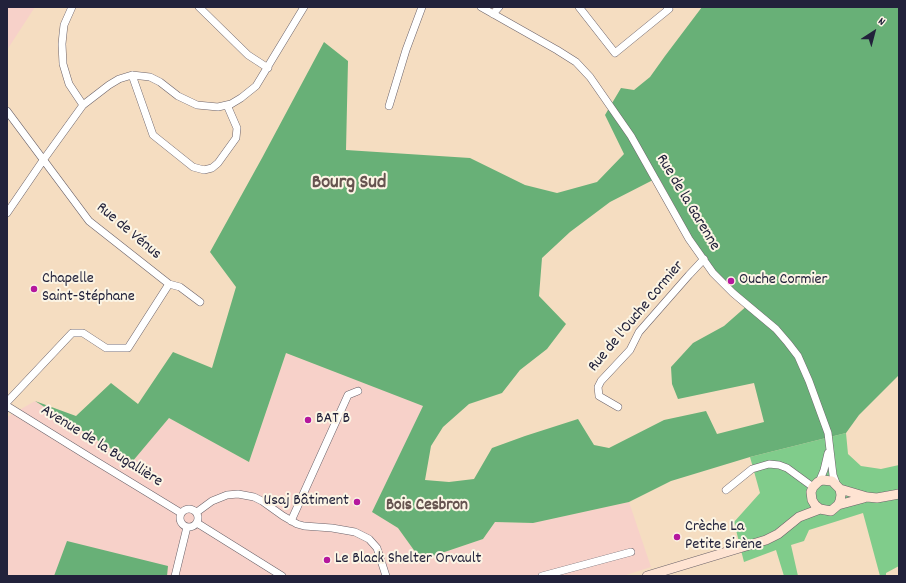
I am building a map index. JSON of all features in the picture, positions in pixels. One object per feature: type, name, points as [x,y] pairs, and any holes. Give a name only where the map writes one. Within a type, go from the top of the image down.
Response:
[{"type":"main road","points":[[799,517],[815,488],[828,480],[838,486],[867,498]]},
{"type":"main road","points":[[838,486],[841,495],[838,505]]},
{"type":"main road","points":[[815,488],[815,505],[820,509],[831,511],[838,505],[867,498],[877,498],[899,494]]},
{"type":"main road","points":[[647,576],[766,540],[778,534],[799,517],[820,509]]},
{"type":"street","points":[[72,7],[64,25],[62,44],[63,64],[69,84],[83,105]]},
{"type":"street","points":[[199,7],[248,55],[268,68]]},
{"type":"street","points":[[7,213],[83,105],[109,85],[119,79],[132,75],[150,77],[160,82],[178,96],[197,105],[218,107],[228,105],[241,98],[256,86],[304,7]]},
{"type":"street","points":[[389,106],[406,50],[422,7]]},
{"type":"street","name":"Rue de la Garenne","points":[[481,7],[576,62],[590,78],[631,136],[689,239],[713,274],[776,330],[798,356],[828,433],[833,475],[838,486]]},
{"type":"street","points":[[494,14],[499,7]]},
{"type":"street","points":[[579,7],[614,53],[669,9],[668,7]]},
{"type":"street","points":[[132,75],[153,135],[194,166],[204,170],[212,168],[218,163],[236,138],[237,128],[228,105]]},
{"type":"street","name":"Rue de Vénus","points":[[7,111],[44,159],[89,222],[169,284],[180,287],[200,302]]},
{"type":"street","name":"Rue de l'Ouche Cormier","points":[[618,407],[599,396],[598,387],[601,381],[630,350],[638,332],[704,259]]},
{"type":"street","points":[[7,402],[72,332],[83,333],[106,348],[128,348],[169,284]]},
{"type":"street","points":[[291,521],[348,395],[358,391]]},
{"type":"street","name":"Avenue de la Bugallière","points":[[7,406],[181,513]]},
{"type":"street","name":"Rue de la Garenne","points":[[815,488],[824,470],[830,445]]},
{"type":"street","points":[[726,490],[752,469],[769,464],[787,468],[815,488]]},
{"type":"street","points":[[197,512],[212,501],[228,495],[238,494],[254,497],[291,521],[304,526],[332,528],[355,532],[369,539],[377,548],[386,576]]},
{"type":"street","points":[[186,527],[180,521],[181,513],[189,508],[197,512]]},
{"type":"street","points":[[197,512],[197,523]]},
{"type":"street","points":[[186,527],[197,523]]},
{"type":"street","points":[[197,523],[282,576]]},
{"type":"street","points":[[175,576],[186,527]]},
{"type":"street","points":[[542,576],[631,552]]},
{"type":"shaded area","points":[[7,7],[35,7],[7,50]]},
{"type":"shaded area","points":[[286,353],[424,406],[372,512],[398,528],[421,560],[483,539],[495,522],[533,523],[629,502],[651,567],[623,576],[7,576],[7,417],[35,401],[131,462],[169,418],[249,462]]},
{"type":"green space","points":[[702,7],[899,7],[899,375],[859,415],[846,433],[750,457],[671,481],[629,502],[533,523],[495,522],[483,539],[421,560],[398,528],[372,512],[423,406],[286,353],[249,462],[169,418],[132,462],[35,401],[76,416],[111,383],[138,404],[173,352],[212,368],[236,287],[210,252],[324,42],[348,61],[346,150],[470,158],[525,185],[557,193],[597,182],[624,154],[605,115],[621,88],[634,90],[650,77]],"holes":[[[659,178],[704,259],[749,304],[724,326],[693,343],[671,367],[672,384],[678,399],[754,383],[764,422],[717,434],[706,411],[664,420],[609,448],[594,445],[578,419],[492,448],[474,479],[449,482],[425,480],[431,446],[443,427],[469,404],[502,393],[520,370],[547,349],[566,324],[539,296],[542,258],[570,232],[610,202]]]},
{"type":"green space","points":[[846,433],[848,454],[861,466],[881,469],[899,465],[899,566],[886,573],[886,576],[880,576],[863,513],[809,530],[804,541],[791,545],[798,576],[784,576],[776,550],[744,562],[734,522],[760,493],[750,457]]},
{"type":"green space","points":[[67,541],[168,566],[167,576],[54,576]]},
{"type":"place","name":"Ouche Cormier","points":[[731,281]]},
{"type":"place","name":"Chapelle Saint-Stéphane","points":[[34,289]]},
{"type":"place","name":"BAT B","points":[[308,420]]},
{"type":"place","name":"Usaj Bâtiment","points":[[357,502]]},
{"type":"place","name":"Crèche La Petite Sirène","points":[[677,537]]},
{"type":"place","name":"Le Black Shelter Orvault","points":[[327,560]]},
{"type":"district","name":"Bourg Sud","points":[[349,184]]},
{"type":"district","name":"Bois Cesbron","points":[[427,507]]}]
